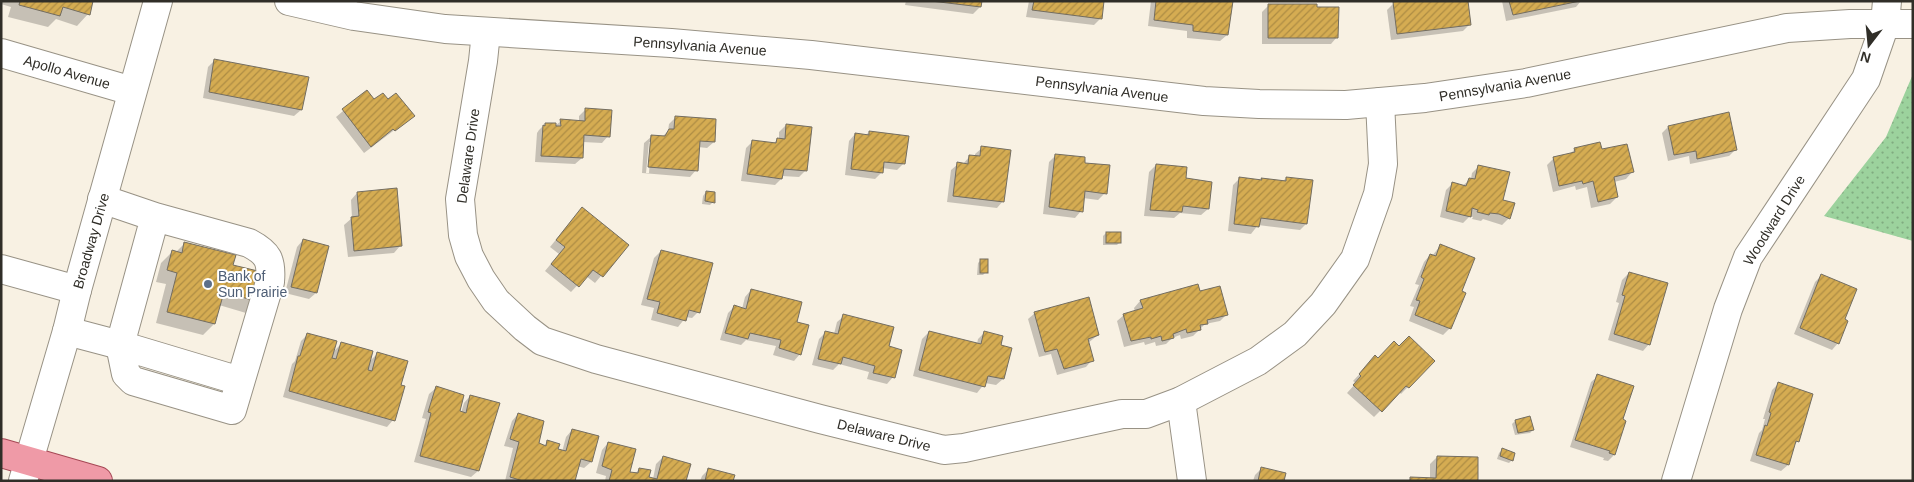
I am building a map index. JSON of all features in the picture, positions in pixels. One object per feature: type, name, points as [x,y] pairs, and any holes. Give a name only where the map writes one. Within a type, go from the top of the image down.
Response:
[{"type":"main road","points":[[1,453],[26,471],[98,481]]},
{"type":"street","name":"Broadway Drive","points":[[26,471],[67,331],[158,1]]},
{"type":"street","name":"Pennsylvania Avenue","points":[[289,1],[354,16],[445,29],[671,43],[811,55],[1204,101],[1327,105],[1425,98],[1526,84],[1787,28],[1886,12],[1913,24]]},
{"type":"street","name":"Woodward Drive","points":[[1676,481],[1728,309],[1748,257],[1866,79],[1886,12]]},
{"type":"street","name":"Delaware Drive","points":[[486,32],[460,199],[463,235],[469,256],[496,301],[542,341],[605,361],[944,450],[972,447],[1122,414],[1146,414],[1181,401],[1258,361],[1295,334],[1323,304],[1355,259],[1378,194],[1383,164],[1380,102]]},
{"type":"street","name":"Apollo Avenue","points":[[1,53],[132,91]]},
{"type":"street","points":[[102,199],[249,242],[262,250],[267,256],[271,272],[270,282],[232,410],[132,381],[126,374],[120,344],[155,216]]},
{"type":"street","points":[[1,269],[77,290]]},
{"type":"street","points":[[67,331],[120,344]]},
{"type":"street","points":[[1181,401],[1192,481]]},
{"type":"green space","points":[[1913,74],[1913,241],[1824,216],[1886,137]]},
{"type":"building","points":[[20,1],[93,1],[90,15],[63,7],[60,16],[19,5]]},
{"type":"building","points":[[931,1],[982,1],[981,7]]},
{"type":"building","points":[[1034,1],[1104,1],[1102,19],[1032,10]]},
{"type":"building","points":[[1156,1],[1233,1],[1228,35],[1193,31],[1193,25],[1154,20]]},
{"type":"building","points":[[1468,1],[1471,25],[1397,34],[1393,2]]},
{"type":"building","points":[[1509,1],[1580,1],[1513,15]]},
{"type":"building","points":[[1268,4],[1317,4],[1317,7],[1339,7],[1338,38],[1268,38]]},
{"type":"building","points":[[214,59],[309,77],[302,110],[209,92]]},
{"type":"building","points":[[367,90],[374,99],[383,93],[388,99],[396,93],[415,116],[395,131],[393,129],[371,147],[342,109]]},
{"type":"building","points":[[585,108],[612,110],[610,137],[584,135],[583,158],[541,156],[543,125],[545,126],[545,123],[556,123],[556,126],[561,126],[560,119],[585,121]]},
{"type":"building","points":[[1729,112],[1737,150],[1697,159],[1696,151],[1674,155],[1668,126]]},
{"type":"building","points":[[675,116],[716,119],[715,142],[700,141],[698,171],[648,167],[651,135],[665,136],[669,129],[674,129]]},
{"type":"building","points":[[786,124],[812,127],[807,171],[784,169],[782,179],[747,174],[752,140],[776,143],[777,138],[785,139]]},
{"type":"building","points":[[869,131],[909,136],[905,164],[884,162],[883,173],[851,169],[855,133],[869,135]]},
{"type":"building","points":[[1600,142],[1602,149],[1627,144],[1634,172],[1614,177],[1618,197],[1598,202],[1593,181],[1583,184],[1582,181],[1559,186],[1553,157],[1575,152],[1574,148]]},
{"type":"building","points":[[981,146],[1011,150],[1004,202],[953,196],[957,162],[968,164],[969,155],[980,156]]},
{"type":"building","points":[[1055,154],[1085,157],[1085,163],[1110,165],[1107,194],[1085,191],[1083,212],[1049,207]]},
{"type":"building","points":[[1156,164],[1187,167],[1186,178],[1212,182],[1209,209],[1183,206],[1182,212],[1150,210]]},
{"type":"building","points":[[1478,165],[1510,172],[1503,200],[1515,203],[1510,219],[1499,214],[1490,213],[1489,215],[1477,212],[1478,210],[1472,208],[1471,217],[1446,211],[1452,182],[1466,186],[1469,178],[1475,179]]},
{"type":"building","points":[[1239,177],[1286,181],[1286,177],[1313,180],[1307,224],[1261,218],[1259,227],[1234,224]]},
{"type":"building","points":[[397,188],[402,246],[354,251],[351,217],[359,216],[357,192]]},
{"type":"building","points":[[706,191],[715,192],[715,203],[705,201]]},
{"type":"building","points":[[582,207],[629,245],[603,277],[593,270],[579,287],[551,264],[565,247],[556,240]]},
{"type":"building","points":[[1106,232],[1121,232],[1121,243],[1106,243]]},
{"type":"building","points":[[303,239],[329,246],[317,293],[291,287]]},
{"type":"building","points":[[184,242],[236,255],[233,265],[266,273],[259,302],[224,292],[215,324],[167,312],[177,273],[167,270],[172,250],[182,253]]},
{"type":"building","points":[[1440,244],[1475,258],[1462,291],[1466,293],[1451,329],[1415,315],[1420,301],[1416,300],[1424,279],[1421,277],[1430,254],[1436,256]]},
{"type":"building","points":[[661,250],[713,263],[700,313],[689,310],[686,321],[657,313],[660,302],[647,299]]},
{"type":"building","points":[[980,259],[988,259],[988,273],[980,273]]},
{"type":"building","points":[[1629,272],[1668,283],[1650,345],[1614,334],[1625,296],[1622,295]]},
{"type":"building","points":[[1821,274],[1857,289],[1845,319],[1848,321],[1839,344],[1800,328]]},
{"type":"building","points":[[1198,284],[1200,291],[1220,286],[1228,315],[1207,320],[1208,324],[1200,325],[1201,330],[1187,333],[1186,329],[1173,334],[1174,338],[1162,341],[1161,336],[1131,341],[1123,314],[1143,308],[1140,300]]},
{"type":"building","points":[[751,289],[802,302],[797,322],[809,325],[801,355],[779,348],[781,340],[750,333],[748,339],[725,333],[734,305],[746,309]]},
{"type":"building","points":[[1089,297],[1099,335],[1088,339],[1094,361],[1064,369],[1057,349],[1045,352],[1034,312]]},
{"type":"building","points":[[843,314],[894,327],[889,346],[902,350],[895,378],[873,373],[875,366],[843,357],[841,364],[818,359],[825,331],[838,334]]},
{"type":"building","points":[[929,331],[981,344],[984,331],[1003,336],[1001,345],[1012,348],[1004,379],[988,376],[985,387],[919,370]]},
{"type":"building","points":[[307,333],[337,341],[332,358],[336,359],[341,342],[373,351],[368,370],[372,371],[377,352],[408,361],[401,385],[405,386],[395,421],[289,391],[298,356],[300,356]]},
{"type":"building","points":[[1409,336],[1435,361],[1409,388],[1406,386],[1382,412],[1353,385],[1361,376],[1359,374],[1375,355],[1378,358],[1394,341],[1399,346]]},
{"type":"building","points":[[1597,374],[1634,386],[1623,419],[1626,421],[1615,455],[1609,453],[1610,451],[1575,440]]},
{"type":"building","points":[[1778,382],[1813,394],[1799,442],[1796,441],[1789,465],[1756,455],[1765,425],[1767,426],[1771,413],[1769,412]]},
{"type":"building","points":[[436,386],[464,395],[460,411],[466,413],[470,395],[500,403],[479,471],[420,456],[431,413],[428,412]]},
{"type":"building","points":[[518,413],[544,421],[539,443],[546,446],[547,440],[560,444],[558,449],[566,451],[572,429],[599,436],[592,462],[581,459],[575,481],[523,481],[510,477],[519,442],[510,439]]},
{"type":"building","points":[[1530,416],[1534,430],[1518,433],[1515,420]]},
{"type":"building","points":[[608,442],[636,449],[630,472],[638,473],[639,468],[651,470],[649,477],[657,479],[663,456],[691,464],[686,481],[609,481],[612,470],[602,466]]},
{"type":"building","points":[[1502,448],[1515,453],[1513,461],[1500,456]]},
{"type":"building","points":[[1437,456],[1478,457],[1478,481],[1410,481],[1410,477],[1436,478]]},
{"type":"building","points":[[1261,467],[1286,473],[1284,481],[1258,481]]},
{"type":"building","points":[[708,468],[735,475],[733,481],[705,481]]},
{"type":"place","name":"Bank of Sun Prairie","points":[[208,284]]}]
